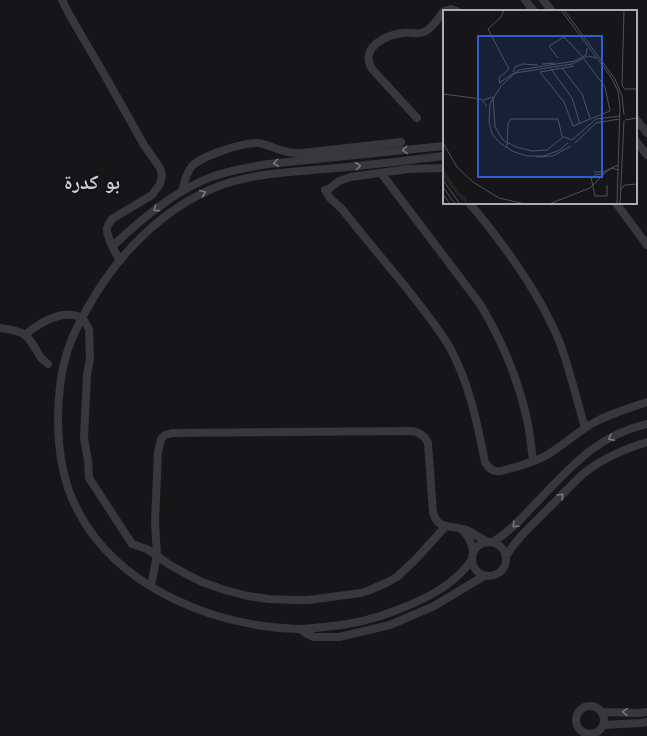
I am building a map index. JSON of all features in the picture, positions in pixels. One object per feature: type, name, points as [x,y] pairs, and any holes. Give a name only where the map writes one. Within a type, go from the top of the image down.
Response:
[{"type":"street","points":[[62,0],[144,145],[160,168],[162,175],[160,184],[152,195],[112,219],[109,223],[107,228],[108,234],[120,261]]},
{"type":"street","points":[[526,0],[533,10]]},
{"type":"street","points":[[543,0],[551,10]]},
{"type":"street","points":[[417,118],[372,69],[368,62],[368,55],[369,51],[374,46],[387,38],[401,33],[425,32],[443,12]]},
{"type":"street","points":[[637,120],[647,133]]},
{"type":"street","points":[[182,192],[188,172],[196,163],[205,158],[245,144],[262,143],[289,153],[302,153],[401,142]]},
{"type":"street","points":[[637,142],[647,155]]},
{"type":"street","points":[[113,246],[143,218],[157,208],[182,192],[213,176],[250,167],[275,163],[443,146]]},
{"type":"street","points":[[344,156],[345,179]]},
{"type":"street","points":[[443,156],[259,176],[239,180],[218,186],[196,196],[177,208],[144,235],[120,261],[98,290],[69,345],[61,378],[59,437],[63,474],[76,509],[90,531],[116,560],[151,586],[192,607],[225,618],[257,625],[300,629],[344,625],[365,621],[407,607],[450,582],[463,572],[479,545],[482,543],[491,542],[501,537],[516,524],[568,469],[585,454],[616,434],[647,424]]},
{"type":"street","points":[[440,168],[408,169],[345,179],[325,190],[330,198],[342,209],[414,298],[448,346],[461,372],[470,396],[485,462],[488,467],[496,472],[533,462],[546,456],[585,428],[614,413],[647,402]]},
{"type":"street","points":[[380,173],[480,304],[492,326],[507,355],[521,394],[527,417],[533,462]]},
{"type":"street","points":[[470,204],[506,250],[542,305],[562,349],[585,428]]},
{"type":"street","points":[[617,204],[647,245]]},
{"type":"street","points":[[25,335],[41,324],[59,316],[72,315],[82,318],[89,330],[90,359],[87,375],[84,438],[89,478],[132,544],[147,549],[170,565],[202,582],[248,596],[269,599],[308,600],[361,593],[397,577],[415,560],[446,526]]},
{"type":"street","points":[[0,328],[20,332],[25,335],[42,359],[48,364]]},
{"type":"street","points":[[151,586],[157,555],[155,522],[158,452],[161,440],[165,435],[172,433],[415,431],[427,440],[429,447],[434,517],[437,522],[446,526],[460,528],[467,530],[502,547],[506,553],[506,563],[505,567],[500,573],[492,577],[484,576],[474,568],[470,540],[466,533],[460,528]]},
{"type":"street","points":[[506,556],[524,533],[585,473],[614,454],[624,449],[647,442]]},
{"type":"street","points":[[300,629],[314,637],[339,638],[390,625],[434,606],[484,576]]},
{"type":"street","points":[[601,730],[605,716],[600,708],[591,706],[582,708],[576,719],[578,727],[584,733],[589,735],[597,733],[601,730],[647,722]]},
{"type":"street","points":[[603,712],[647,712]]},
{"type":"district","name":"بو كدرة","points":[[92,182]]}]
